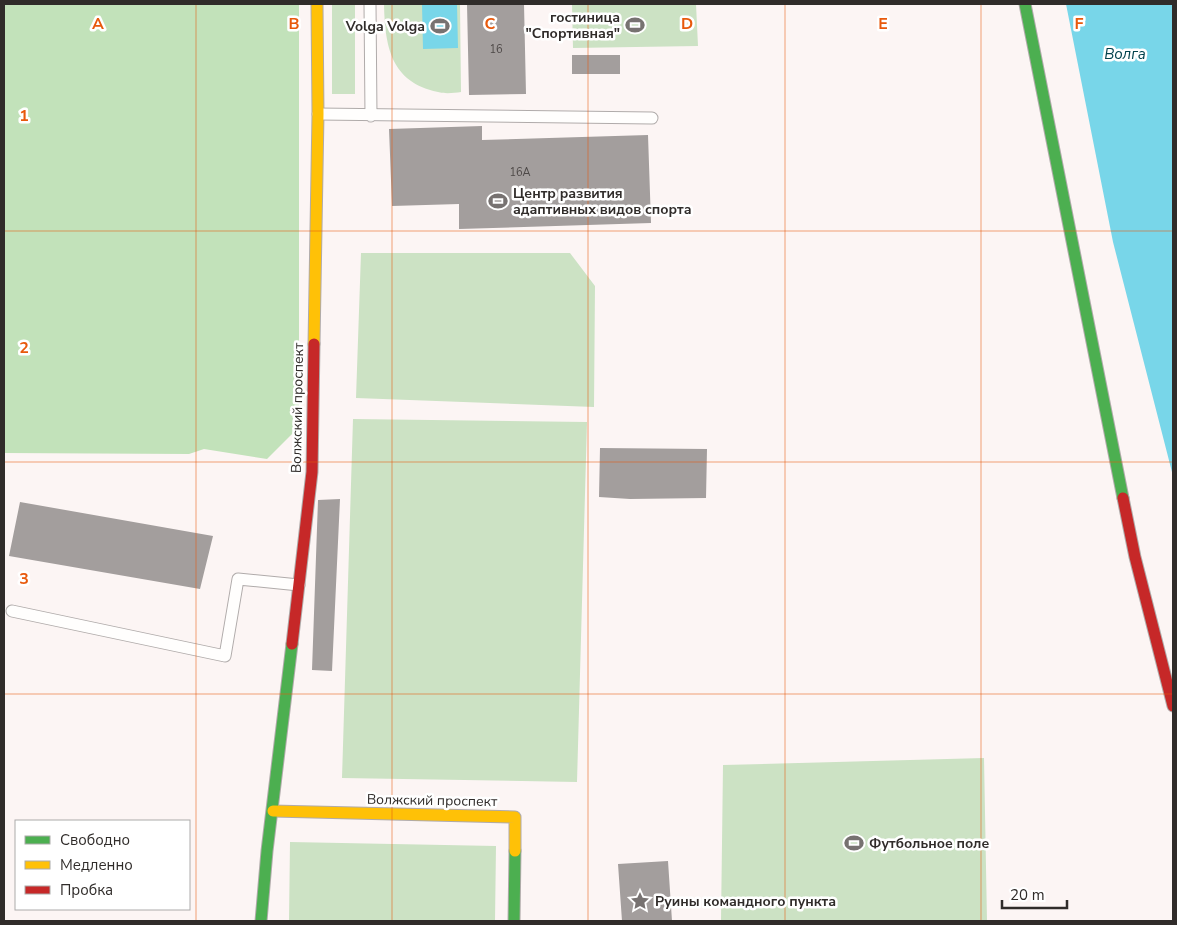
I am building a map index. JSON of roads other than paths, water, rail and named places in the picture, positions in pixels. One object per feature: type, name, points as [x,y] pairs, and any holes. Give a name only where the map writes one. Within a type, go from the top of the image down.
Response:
[{"type":"street","name":"Волжский проспект","points":[[261,921],[267,851],[312,472],[318,114],[317,4]]},
{"type":"street","points":[[1025,4],[1135,557],[1173,706]]},
{"type":"street","name":"Волжский проспект","points":[[273,811],[515,817],[514,921]]},
{"type":"lane","points":[[370,4],[371,116]]},
{"type":"lane","points":[[318,114],[652,118]]},
{"type":"lane","points":[[12,611],[225,656],[238,579],[299,585]]},
{"type":"water","name":"Volga Volga","points":[[422,4],[457,4],[458,48],[423,49]]},
{"type":"water","name":"Волга","points":[[1066,4],[1173,4],[1173,476],[1113,242]]},
{"type":"place","name":"гостиница \"Спортивная\"","points":[[635,25]]},
{"type":"place","name":"Volga Volga","points":[[440,26]]},
{"type":"place","name":"Центр развития адаптивных видов спорта","points":[[498,201]]},
{"type":"place","name":"Футбольное поле","points":[[854,843]]},
{"type":"place","name":"Руины командного пункта","points":[[640,901]]}]
